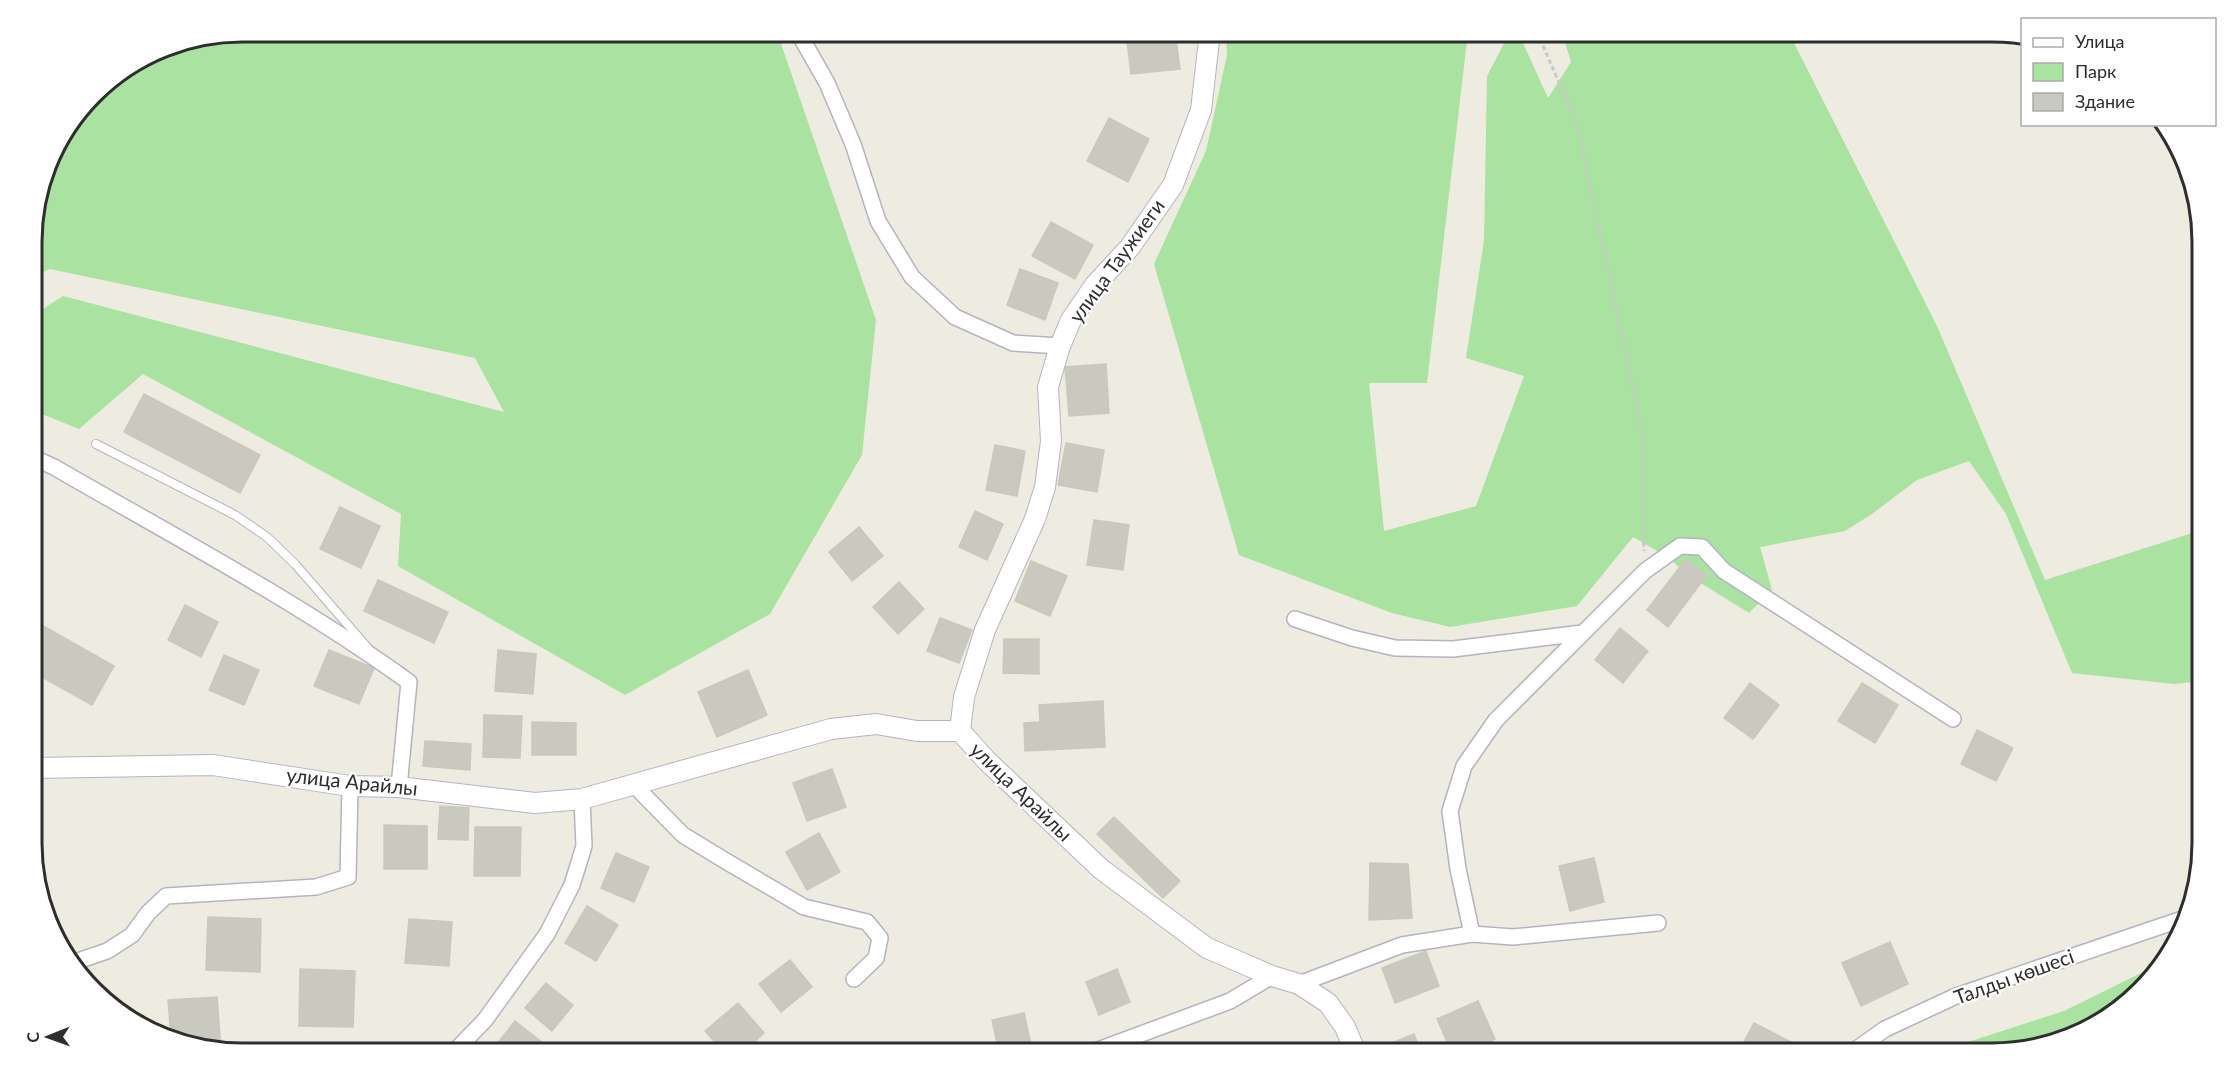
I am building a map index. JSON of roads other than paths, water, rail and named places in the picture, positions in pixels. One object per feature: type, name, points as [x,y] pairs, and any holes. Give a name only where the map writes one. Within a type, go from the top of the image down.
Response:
[{"type":"street","points":[[804,42],[827,82],[853,144],[878,221],[912,277],[956,317],[1013,343],[1060,346]]},
{"type":"street","name":"улица Таужиеги","points":[[960,731],[964,697],[986,630],[1035,519],[1045,487],[1052,441],[1048,387],[1060,346],[1071,320],[1095,285],[1130,248],[1173,185],[1201,110],[1209,42]]},
{"type":"street","points":[[42,462],[258,585],[376,658],[409,682],[399,787]]},
{"type":"street","points":[[1472,934],[1458,869],[1450,811],[1464,766],[1496,720],[1645,571],[1680,546],[1702,547],[1724,571],[1953,720]]},
{"type":"street","points":[[1295,619],[1352,638],[1395,648],[1452,649],[1582,633]]},
{"type":"street","name":"улица Арайлы","points":[[42,768],[213,765],[350,786],[399,787],[536,803],[582,799],[831,729],[876,724],[917,731],[960,731],[986,760],[1101,869],[1207,948],[1272,976],[1299,984],[1328,1003],[1345,1027],[1352,1043]]},
{"type":"street","points":[[633,784],[683,834],[749,876],[804,907],[867,922],[880,938],[876,958],[855,979]]},
{"type":"street","points":[[80,960],[107,951],[132,935],[148,913],[166,896],[316,887],[348,877],[350,786]]},
{"type":"street","points":[[463,1043],[485,1020],[547,934],[572,885],[584,846],[582,799]]},
{"type":"street","name":"Талды көшесі","points":[[1865,1043],[1885,1029],[1956,996],[2176,921]]},
{"type":"street","points":[[1299,984],[1402,945],[1472,934],[1513,937],[1658,923]]},
{"type":"street","points":[[1117,1043],[1230,1001],[1272,976]]},
{"type":"lane","points":[[96,444],[235,515],[267,537],[295,564],[376,658]]}]
